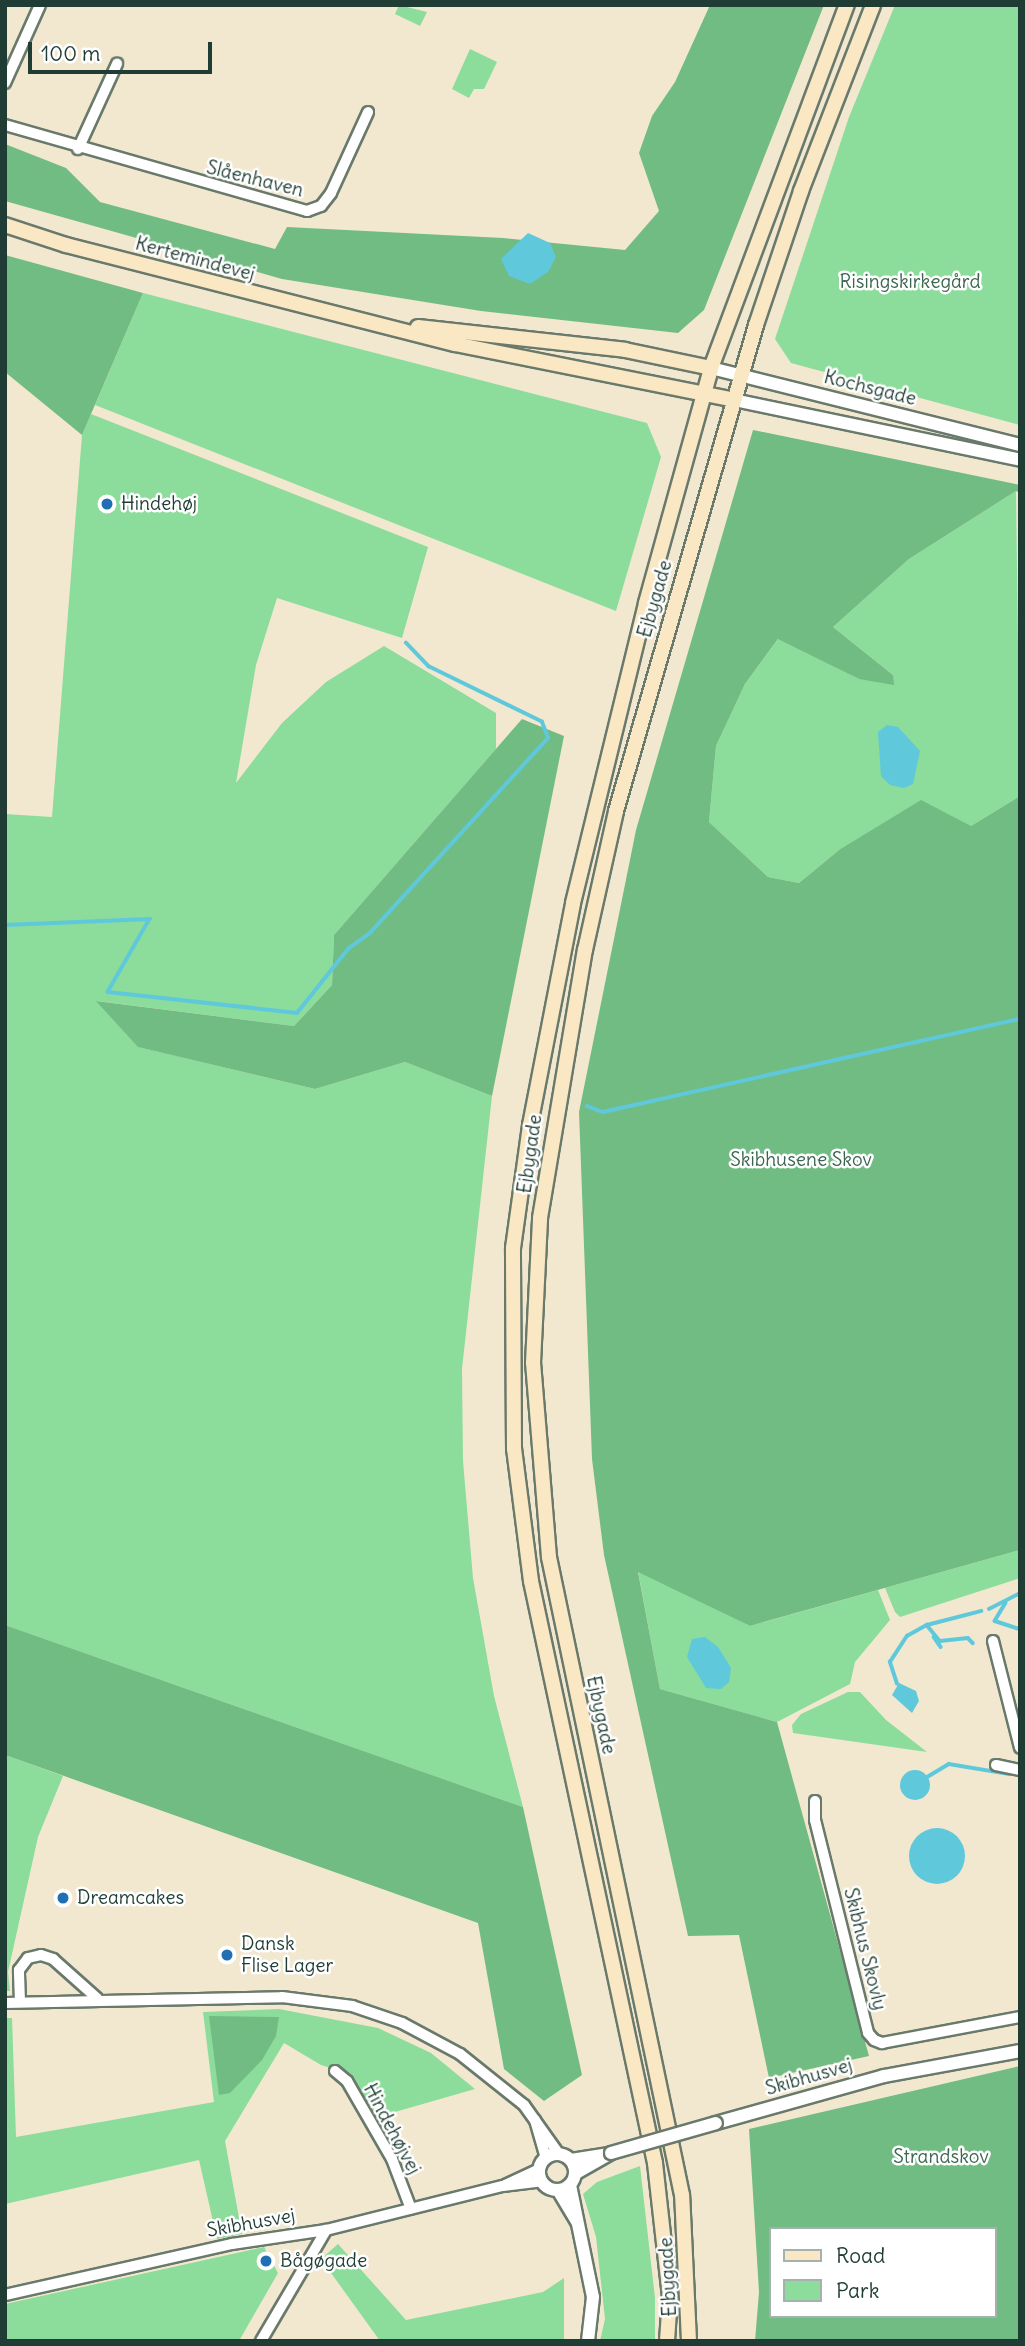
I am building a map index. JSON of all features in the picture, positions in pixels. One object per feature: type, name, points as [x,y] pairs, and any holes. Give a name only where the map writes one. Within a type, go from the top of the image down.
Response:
[{"type":"main road","name":"Ejbygade","points":[[667,2341],[670,2297],[655,2162],[531,1581],[514,1448],[511,1347],[513,1248],[530,1125],[599,783],[711,368],[847,5]]},
{"type":"main road","name":"Ejbygade","points":[[689,2341],[682,2195],[549,1557],[537,1442],[534,1296],[555,1113],[616,811],[741,375],[801,191],[873,5]]},
{"type":"main road","name":"Kertemindevej","points":[[5,225],[252,294],[377,322],[455,344],[734,400]]},
{"type":"main road","name":"Kertemindevej","points":[[377,322],[625,350],[711,368]]},
{"type":"street","points":[[5,83],[40,5]]},
{"type":"street","points":[[78,149],[117,64]]},
{"type":"street","name":"Slåenhaven","points":[[5,125],[78,149],[307,211],[321,206],[331,193],[369,112]]},
{"type":"street","name":"Kochsgade","points":[[711,368],[1020,445]]},
{"type":"street","name":"Kochsgade","points":[[734,400],[1020,460]]},
{"type":"street","points":[[993,1641],[1020,1748]]},
{"type":"street","points":[[996,1765],[1020,1770]]},
{"type":"street","name":"Skibhus Skovly","points":[[815,1801],[815,1820],[868,2033],[874,2040],[882,2043],[1020,2017]]},
{"type":"street","points":[[20,2002],[19,1970],[28,1958],[41,1955],[53,1959],[97,1998]]},
{"type":"street","points":[[5,2003],[97,1998],[282,1997],[352,2006],[402,2023],[460,2054],[497,2081],[534,2118],[559,2154],[573,2167],[564,2188]]},
{"type":"street","name":"Skibhusvej","points":[[573,2167],[611,2153],[884,2076],[1020,2051]]},
{"type":"street","name":"Hindehøjvej","points":[[335,2071],[347,2081],[392,2159],[411,2209]]},
{"type":"street","points":[[534,2118],[542,2169],[564,2188],[579,2225],[593,2297],[588,2341]]},
{"type":"street","points":[[542,2169],[559,2154]]},
{"type":"street","name":"Skibhusvej","points":[[5,2295],[232,2244],[326,2230],[503,2186],[542,2169]]},
{"type":"street","points":[[261,2341],[326,2230]]},
{"type":"green space","points":[[399,5],[427,12],[420,26],[395,14]]},
{"type":"green space","points":[[710,5],[824,5],[704,310],[678,333],[481,311],[282,279],[5,201],[5,144],[66,168],[100,202],[275,249],[287,227],[503,238],[625,250],[659,211],[639,153],[652,116],[675,82]]},
{"type":"green space","name":"Risingskirkegård","points":[[895,5],[1020,5],[1020,425],[791,363],[775,339],[849,117]]},
{"type":"green space","points":[[470,49],[497,62],[484,89],[474,89],[469,98],[452,89]]},
{"type":"green space","points":[[5,255],[143,293],[82,435],[5,372]]},
{"type":"green space","points":[[143,293],[647,423],[661,457],[616,611],[95,405]]},
{"type":"green space","points":[[91,414],[428,547],[402,638],[277,598],[256,665],[236,783],[282,723],[326,682],[384,646],[496,713],[496,749],[334,935],[332,985],[294,1026],[97,1001],[139,1047],[315,1089],[405,1062],[492,1096],[462,1369],[463,1461],[473,1578],[494,1696],[523,1807],[5,1625],[5,814],[52,817],[82,435]]},
{"type":"green space","name":"Skibhusene Skov","points":[[753,430],[1020,485],[1020,493],[1016,491],[909,559],[833,627],[893,675],[894,685],[859,679],[778,639],[745,684],[716,746],[709,822],[768,877],[799,883],[839,850],[921,800],[971,826],[1020,796],[1020,1550],[750,1626],[638,1572],[660,1689],[777,1722],[869,2056],[769,2078],[739,1935],[688,1936],[604,1555],[592,1459],[579,1112],[636,830]]},
{"type":"green space","points":[[1016,491],[1020,796],[971,826],[839,850],[799,883],[768,877],[709,822],[716,746],[745,684],[779,638],[859,679],[893,675],[833,627],[909,559]]},
{"type":"green space","points":[[522,719],[564,736],[492,1096],[405,1062],[315,1089],[138,1047],[96,1001],[294,1026],[332,985],[334,935]]},
{"type":"green space","points":[[1020,1550],[1020,1578],[900,1617],[895,1612],[885,1588]]},
{"type":"green space","points":[[638,1571],[750,1626],[878,1590],[890,1620],[855,1662],[850,1684],[777,1722],[660,1689]]},
{"type":"green space","points":[[5,1625],[523,1807],[582,2075],[544,2101],[504,2069],[478,1923],[5,1755]]},
{"type":"green space","points":[[848,1692],[860,1692],[886,1720],[927,1752],[793,1733],[792,1725],[801,1714]]},
{"type":"green space","points":[[5,1755],[63,1776],[38,1837],[8,1972],[10,1991],[5,1991]]},
{"type":"green space","points":[[279,2009],[378,2028],[431,2053],[475,2089],[374,2118],[347,2073],[321,2065],[284,2043],[225,2141],[242,2234],[217,2239],[199,2160],[5,2204],[5,2018],[12,2018],[16,2137],[214,2102],[203,2012]]},
{"type":"green space","points":[[209,2016],[279,2017],[276,2036],[262,2060],[230,2093],[219,2095]]},
{"type":"green space","name":"Strandskov","points":[[1020,2066],[1020,2341],[755,2341],[759,2292],[749,2129]]},
{"type":"green space","points":[[640,2166],[655,2298],[655,2341],[600,2341],[605,2319],[596,2237],[583,2194],[597,2182]]},
{"type":"green space","points":[[338,2244],[406,2320],[543,2292],[564,2278],[564,2341],[380,2341],[321,2259]]},
{"type":"green space","points":[[264,2247],[278,2273],[239,2341],[5,2341],[5,2304]]},
{"type":"water","points":[[528,233],[550,243],[556,257],[548,272],[530,284],[509,276],[501,259]]},
{"type":"water","points":[[887,725],[898,727],[920,751],[913,784],[904,788],[890,785],[881,776],[878,732]]},
{"type":"water","points":[[705,1637],[718,1647],[731,1668],[729,1682],[721,1689],[706,1688],[687,1657],[692,1639]]},
{"type":"water","points":[[899,1683],[916,1691],[919,1701],[912,1713],[892,1695]]},
{"type":"water","points":[[915,1770],[921,1771],[929,1779],[929,1791],[921,1799],[915,1800],[909,1799],[901,1791],[900,1785],[901,1779],[909,1771]]},
{"type":"water","points":[[931,1828],[943,1828],[953,1832],[961,1840],[965,1856],[961,1872],[953,1880],[943,1884],[931,1884],[921,1880],[913,1872],[909,1862],[909,1850],[913,1840],[921,1832]]},
{"type":"waterway","points":[[5,925],[150,919],[108,992],[297,1013],[348,949],[370,933],[548,738],[542,722],[429,667],[406,643]]},
{"type":"waterway","points":[[587,1106],[603,1112],[1020,1019]]},
{"type":"waterway","points":[[989,1609],[1020,1593]]},
{"type":"waterway","points":[[1006,1603],[995,1621],[1020,1629]]},
{"type":"waterway","points":[[897,1684],[890,1662],[907,1636],[927,1625],[981,1611]]},
{"type":"waterway","points":[[927,1625],[940,1641],[968,1638],[973,1643]]},
{"type":"waterway","points":[[934,1637],[941,1647]]},
{"type":"waterway","points":[[924,1779],[949,1764],[1009,1774]]},
{"type":"place","name":"Hindehøj","points":[[107,504]]},
{"type":"place","name":"Dreamcakes","points":[[63,1898]]},
{"type":"place","name":"Dansk Flise Lager","points":[[227,1955]]},
{"type":"place","name":"Bågøgade","points":[[266,2261]]}]
